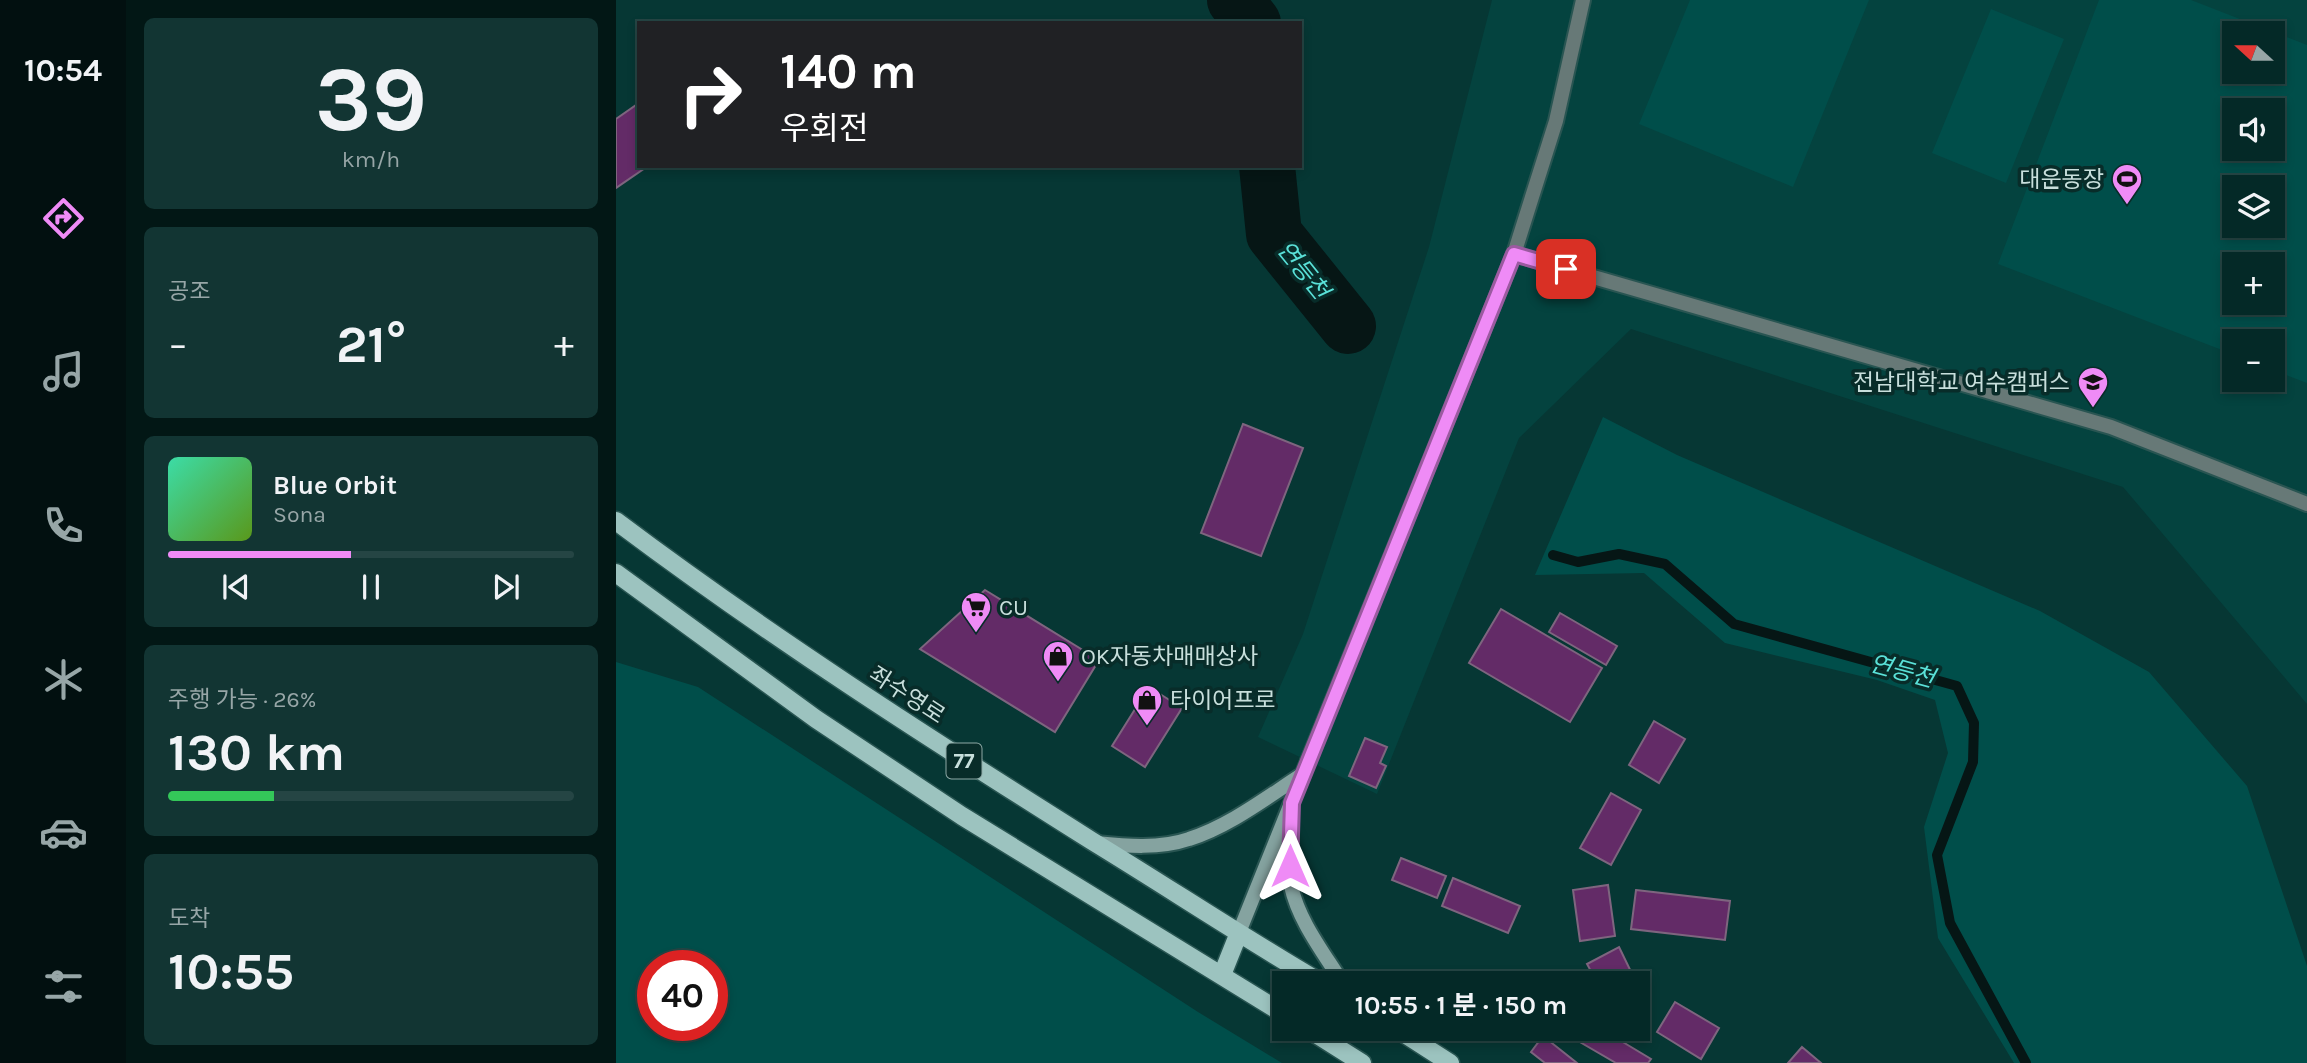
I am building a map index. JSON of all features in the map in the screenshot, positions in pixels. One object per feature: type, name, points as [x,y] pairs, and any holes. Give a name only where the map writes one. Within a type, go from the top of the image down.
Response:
[{"type":"main road","name":"좌수영로","points":[[616,521],[719,599],[908,726],[1238,935],[1300,971]]},
{"type":"main road","name":"77","points":[[616,573],[816,719],[894,771],[1272,1006]]},
{"type":"main road","points":[[1222,975],[1238,935]]},
{"type":"main road","points":[[1327,1041],[1362,1063]]},
{"type":"main road","points":[[1416,1041],[1450,1063]]},
{"type":"street","points":[[1238,935],[1306,768]]},
{"type":"street","points":[[1096,843],[1130,846],[1187,840],[1214,829],[1306,768]]},
{"type":"street","points":[[1292,803],[1289,846],[1291,885],[1298,911],[1335,971]]},
{"type":"lane","points":[[1306,768],[1514,254],[1556,121],[1583,0]]},
{"type":"lane","points":[[1514,254],[2111,428],[2307,504]]},
{"type":"shaded area","name":"전남대학교 여수캠퍼스","points":[[1492,0],[2307,0],[2307,704],[2123,487],[1631,329],[1519,438],[1377,794],[1258,737],[1303,634],[1429,247]]},
{"type":"shaded area","points":[[1690,0],[1869,0],[1793,187],[1639,124]]},
{"type":"shaded area","name":"대운동장","points":[[2099,0],[2191,0],[2245,21],[2222,21],[2222,84],[2286,84],[2286,37],[2307,45],[2307,383],[2285,375],[2285,329],[2222,329],[2222,350],[1998,264]]},
{"type":"shaded area","points":[[1991,9],[2064,39],[2006,183],[1932,153]]},
{"type":"shaded area","points":[[1603,417],[1677,455],[2040,611],[2149,672],[2247,786],[2307,966],[2307,1063],[2014,1063],[1938,938],[1924,827],[1948,753],[1935,700],[1877,680],[1725,643],[1644,573],[1535,575]]},
{"type":"shaded area","points":[[616,662],[698,687],[1198,1012],[1282,1063],[616,1063]]},
{"type":"building","points":[[637,104],[637,168],[645,168],[616,188],[616,119]]},
{"type":"building","points":[[1243,424],[1303,448],[1261,556],[1201,533]]},
{"type":"building","points":[[985,590],[1099,660],[1055,732],[920,649]]},
{"type":"building","points":[[1501,609],[1602,668],[1570,722],[1469,663]]},
{"type":"building","points":[[1560,613],[1617,646],[1606,665],[1549,632]]},
{"type":"building","name":"타이어프로","points":[[1149,687],[1182,708],[1145,767],[1112,746]]},
{"type":"building","points":[[1654,721],[1685,739],[1659,783],[1629,765]]},
{"type":"building","points":[[1365,738],[1387,747],[1380,763],[1386,766],[1376,788],[1349,776]]},
{"type":"building","points":[[1611,793],[1641,810],[1611,865],[1580,848]]},
{"type":"building","points":[[1401,858],[1446,876],[1437,898],[1392,880]]},
{"type":"building","points":[[1453,878],[1520,906],[1508,933],[1442,906]]},
{"type":"building","points":[[1608,885],[1615,936],[1580,941],[1573,890]]},
{"type":"building","points":[[1636,890],[1730,901],[1725,940],[1631,929]]},
{"type":"building","points":[[1619,947],[1631,971],[1591,971],[1587,964]]},
{"type":"building","points":[[1675,1002],[1719,1028],[1701,1059],[1657,1032]]},
{"type":"building","points":[[1539,1041],[1549,1041],[1577,1063],[1545,1063],[1531,1052]]},
{"type":"building","points":[[1578,1041],[1621,1041],[1651,1059],[1648,1063],[1616,1063]]},
{"type":"building","points":[[1802,1047],[1821,1063],[1788,1063]]},
{"type":"waterway","name":"연등천","points":[[1235,0],[1251,21]]},
{"type":"waterway","name":"연등천","points":[[1267,168],[1274,234],[1348,326]]},
{"type":"waterway","name":"연등천","points":[[1553,555],[1578,562],[1619,554],[1665,564],[1734,624],[1957,686],[1974,723],[1973,762],[1937,855],[1950,923],[2026,1063]]},
{"type":"place","name":"대운동장","points":[[2127,206]]},
{"type":"place","name":"전남대학교 여수캠퍼스","points":[[2093,409]]},
{"type":"place","name":"CU","points":[[976,634]]},
{"type":"place","name":"OK자동차매매상사","points":[[1058,683]]},
{"type":"place","name":"타이어프로","points":[[1147,727]]},
{"type":"route","points":[[1290,866],[1292,803],[1514,254],[1566,269]]}]
